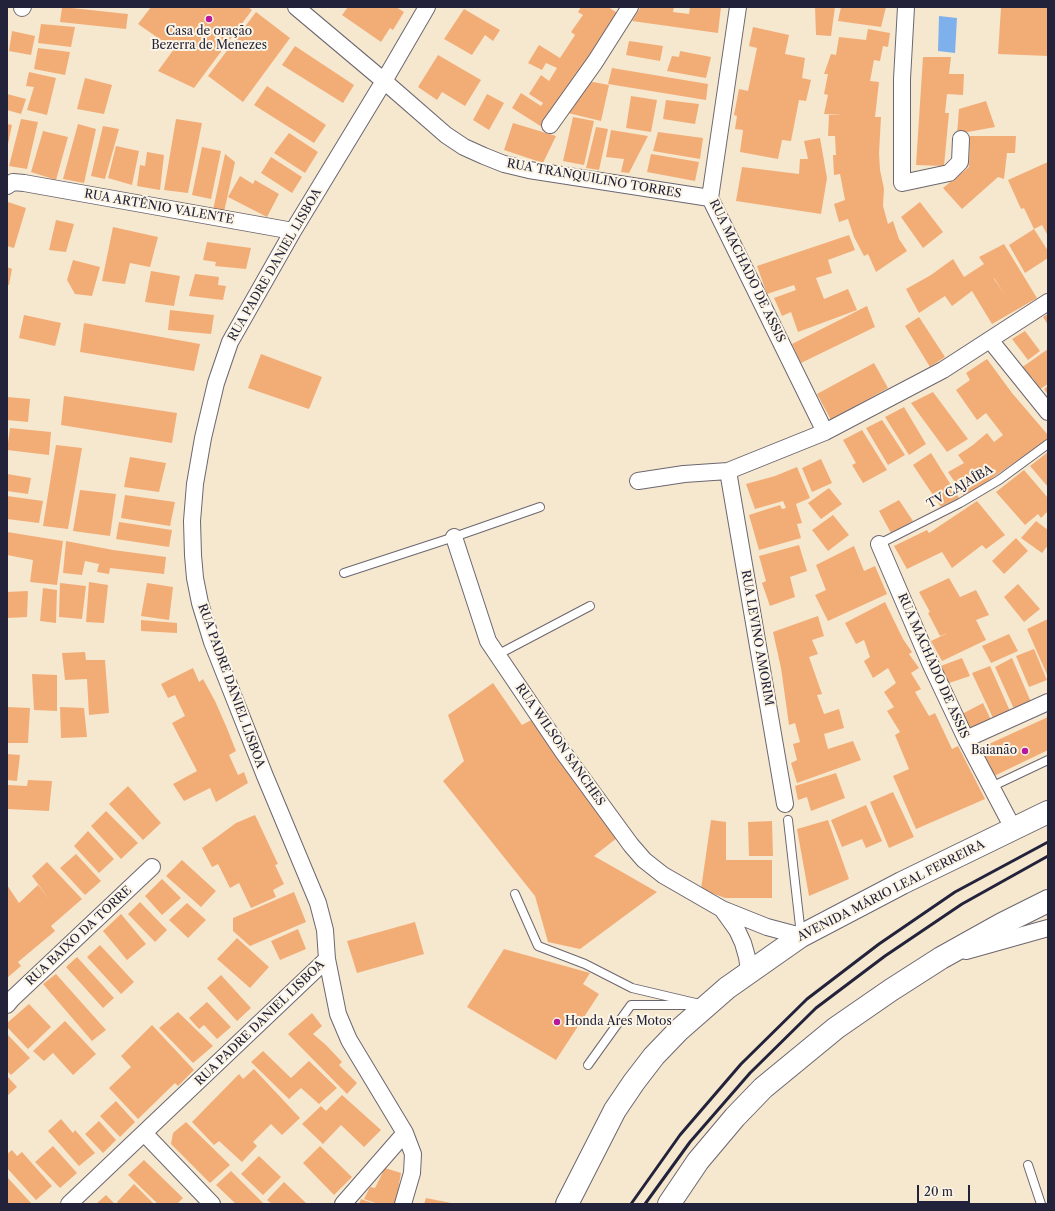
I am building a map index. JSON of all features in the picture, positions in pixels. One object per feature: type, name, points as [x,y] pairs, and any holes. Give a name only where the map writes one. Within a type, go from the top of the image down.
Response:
[{"type":"highway","name":"AVENIDA MÁRIO LEAL FERREIRA","points":[[568,1204],[615,1110],[634,1082],[654,1056],[706,1005],[749,971],[801,936],[902,883],[1014,830],[1048,812]]},
{"type":"highway","points":[[669,1204],[690,1172],[735,1117],[763,1088],[836,1028],[941,958],[1048,900]]},
{"type":"street","name":"RUA TRANQUILINO TORRES","points":[[296,7],[446,135],[464,147],[504,164],[534,171],[710,198]]},
{"type":"street","name":"RUA PADRE DANIEL LISBOA","points":[[69,1204],[327,959],[326,930],[318,903],[265,776],[212,642],[200,603],[195,578],[193,555],[192,521],[195,484],[202,438],[216,383],[230,342],[293,231],[427,7]]},
{"type":"street","points":[[550,124],[595,62],[630,7]]},
{"type":"street","name":"RUA MACHADO DE ASSIS","points":[[738,7],[710,198],[825,432]]},
{"type":"street","points":[[906,7],[902,79],[902,183],[949,173],[960,162],[961,139]]},
{"type":"street","name":"RUA ARTÊNIO VALENTE","points":[[7,186],[13,182],[24,183],[293,231]]},
{"type":"street","points":[[638,482],[684,474],[728,471],[825,432],[943,370],[1048,302]]},
{"type":"street","points":[[990,340],[1048,412]]},
{"type":"street","name":"RUA LEVINO AMORIM","points":[[728,471],[787,812]]},
{"type":"street","name":"RUA WILSON SANCHES","points":[[454,537],[488,641],[568,758],[631,845],[644,860],[663,875],[722,909],[767,927],[801,936]]},
{"type":"street","name":"RUA MACHADO DE ASSIS","points":[[879,544],[930,663],[966,739],[1014,830]]},
{"type":"street","points":[[966,739],[1048,702]]},
{"type":"street","name":"RUA BAIXO DA TORRE","points":[[9,999],[152,867]]},
{"type":"street","name":"RUA WILSON SANCHES","points":[[722,909],[737,930],[743,943],[749,971]]},
{"type":"street","points":[[941,958],[1048,928]]},
{"type":"street","points":[[327,959],[338,1014],[349,1040],[406,1133],[413,1154],[412,1173],[403,1204]]},
{"type":"street","points":[[144,1133],[212,1204]]},
{"type":"street","points":[[342,1204],[406,1133]]},
{"type":"lane","name":"TV CAJAÍBA","points":[[879,544],[960,503],[999,480],[1048,444]]},
{"type":"lane","points":[[344,573],[540,507]]},
{"type":"lane","points":[[497,655],[590,606]]},
{"type":"lane","points":[[991,787],[1048,760]]},
{"type":"lane","points":[[787,812],[801,936]]},
{"type":"lane","points":[[515,894],[538,946],[585,964],[632,988],[706,1005]]},
{"type":"lane","points":[[588,1066],[631,1006],[706,1005]]},
{"type":"lane","points":[[1028,1165],[1041,1204]]},
{"type":"water","points":[[939,16],[957,18],[955,53],[938,51]]},
{"type":"building","points":[[62,7],[128,14],[126,29],[60,22]]},
{"type":"building","points":[[151,7],[248,7],[252,10],[194,88],[158,71],[174,49],[138,24]]},
{"type":"building","points":[[348,7],[396,7],[404,12],[393,30],[390,28],[381,42],[342,15]]},
{"type":"building","points":[[581,7],[608,7],[619,14],[542,127],[512,108],[521,93],[541,106],[543,103],[529,94],[541,75],[549,81],[557,68],[546,63],[542,70],[528,63],[539,45],[560,58],[575,35],[571,32],[583,15],[578,12]]},
{"type":"building","points":[[674,7],[673,12],[689,14],[690,7],[721,7],[718,33],[632,21],[640,8]]},
{"type":"building","points":[[815,7],[835,7],[831,36],[816,35]]},
{"type":"building","points":[[841,7],[886,7],[881,27],[838,21]]},
{"type":"building","points":[[1001,8],[1048,8],[1048,56],[998,54]]},
{"type":"building","points":[[464,9],[500,30],[493,41],[485,35],[472,55],[444,39]]},
{"type":"building","points":[[256,12],[290,38],[243,102],[208,76]]},
{"type":"building","points":[[41,24],[75,27],[71,47],[38,43]]},
{"type":"building","points":[[753,27],[789,35],[785,54],[805,58],[802,78],[811,80],[806,101],[799,100],[791,141],[782,140],[778,159],[740,152],[743,130],[735,129],[737,116],[734,115],[739,89],[748,91],[757,48],[749,46]]},
{"type":"building","points":[[868,29],[890,33],[888,47],[883,46],[880,61],[874,60],[870,81],[879,82],[875,117],[881,117],[879,153],[880,170],[884,189],[883,206],[888,224],[893,221],[899,239],[907,251],[876,272],[868,254],[864,256],[854,237],[848,219],[839,222],[834,204],[845,200],[840,174],[834,175],[833,155],[836,155],[835,136],[828,136],[829,115],[843,115],[824,114],[828,95],[824,94],[828,74],[824,74],[831,54],[836,55],[839,37],[866,40]]},
{"type":"building","points":[[12,31],[35,36],[31,55],[9,51]]},
{"type":"building","points":[[629,41],[663,46],[660,61],[626,55]]},
{"type":"building","points":[[295,46],[354,85],[343,103],[282,65]]},
{"type":"building","points":[[38,48],[70,52],[65,75],[34,69]]},
{"type":"building","points":[[680,51],[711,57],[706,78],[667,71],[672,56],[679,57]]},
{"type":"building","points":[[438,55],[481,80],[465,106],[442,92],[437,100],[418,87]]},
{"type":"building","points":[[923,57],[951,57],[949,74],[964,74],[963,95],[947,94],[945,113],[949,113],[944,166],[916,165]]},
{"type":"building","points":[[612,68],[708,84],[706,100],[608,84]]},
{"type":"building","points":[[29,72],[56,78],[47,115],[27,110],[34,87],[26,86]]},
{"type":"building","points":[[85,78],[112,85],[104,114],[77,109]]},
{"type":"building","points":[[588,81],[609,85],[601,121],[564,112]]},
{"type":"building","points":[[267,86],[326,125],[314,143],[254,105]]},
{"type":"building","points":[[7,94],[26,99],[21,114],[7,110]]},
{"type":"building","points":[[487,94],[504,103],[489,130],[473,120]]},
{"type":"building","points":[[631,96],[657,100],[651,132],[626,128]]},
{"type":"building","points":[[666,100],[699,104],[695,124],[663,119]]},
{"type":"building","points":[[986,101],[995,127],[957,134],[959,109]]},
{"type":"building","points":[[573,117],[594,121],[584,165],[563,161]]},
{"type":"building","points":[[21,119],[38,122],[27,169],[9,166]]},
{"type":"building","points":[[176,119],[202,123],[188,193],[164,190]]},
{"type":"building","points":[[513,123],[556,136],[543,163],[504,150]]},
{"type":"building","points":[[7,124],[12,125],[8,144],[7,144]]},
{"type":"building","points":[[78,124],[96,129],[84,183],[63,179]]},
{"type":"building","points":[[103,126],[119,129],[105,179],[91,176]]},
{"type":"building","points":[[596,127],[608,129],[599,170],[586,168]]},
{"type":"building","points":[[611,130],[648,136],[629,173],[621,172],[624,159],[606,157]]},
{"type":"building","points":[[43,131],[68,137],[56,180],[31,172]]},
{"type":"building","points":[[658,132],[703,138],[700,159],[653,151]]},
{"type":"building","points":[[289,133],[318,152],[305,173],[274,153]]},
{"type":"building","points":[[970,136],[1016,136],[1015,153],[1007,153],[1004,179],[998,177],[962,209],[943,188],[969,167]]},
{"type":"building","points":[[820,138],[827,178],[821,214],[736,201],[742,167],[799,174],[800,159],[808,159],[804,141]]},
{"type":"building","points":[[116,146],[139,151],[132,185],[108,178]]},
{"type":"building","points":[[202,147],[221,151],[211,199],[192,195]]},
{"type":"building","points":[[147,152],[164,155],[160,190],[137,186],[140,165],[145,166]]},
{"type":"building","points":[[225,154],[235,162],[224,212],[213,210]]},
{"type":"building","points":[[651,154],[699,162],[695,181],[647,172]]},
{"type":"building","points":[[271,157],[302,177],[292,193],[261,173]]},
{"type":"building","points":[[1048,162],[1048,236],[1042,225],[1034,229],[1024,208],[1021,209],[1008,180]]},
{"type":"building","points":[[240,176],[253,184],[255,180],[279,194],[267,217],[228,197]]},
{"type":"building","points":[[8,202],[26,208],[14,248],[7,246]]},
{"type":"building","points":[[920,202],[943,232],[923,248],[901,217]]},
{"type":"building","points":[[56,220],[74,224],[66,252],[49,250]]},
{"type":"building","points":[[113,227],[158,237],[150,267],[130,263],[125,284],[102,281]]},
{"type":"building","points":[[1034,229],[1048,251],[1048,258],[1025,273],[1009,245]]},
{"type":"building","points":[[849,235],[855,250],[828,260],[832,273],[816,278],[824,299],[848,289],[857,310],[798,332],[791,312],[782,316],[774,298],[796,290],[794,285],[767,294],[757,266]]},
{"type":"building","points":[[207,242],[251,248],[246,269],[215,266],[216,262],[203,260]]},
{"type":"building","points":[[1004,244],[1037,298],[992,324],[972,291],[952,306],[945,296],[919,313],[906,289],[931,275],[953,259],[964,277],[984,264],[979,257]]},
{"type":"building","points":[[73,260],[100,267],[92,296],[75,294],[67,280]]},
{"type":"building","points":[[7,267],[12,269],[9,285],[7,285]]},
{"type":"building","points":[[151,271],[180,276],[174,306],[145,302]]},
{"type":"building","points":[[195,274],[219,277],[218,285],[226,286],[223,300],[189,296]]},
{"type":"building","points":[[867,306],[875,327],[801,363],[792,344]]},
{"type":"building","points":[[170,310],[214,315],[211,334],[168,330]]},
{"type":"building","points":[[1048,314],[1048,325],[1043,317]]},
{"type":"building","points":[[24,315],[61,323],[55,346],[19,338]]},
{"type":"building","points":[[919,317],[945,357],[930,367],[905,326]]},
{"type":"building","points":[[84,323],[200,344],[194,371],[80,352]]},
{"type":"building","points":[[1025,331],[1040,351],[1028,360],[1012,339]]},
{"type":"building","points":[[1048,349],[1048,384],[1040,389],[1032,377],[1029,380],[1021,368]]},
{"type":"building","points":[[261,354],[322,377],[309,409],[248,388]]},
{"type":"building","points":[[987,359],[1012,393],[1048,435],[1048,439],[965,497],[948,472],[964,463],[958,455],[987,433],[994,442],[1003,435],[986,413],[977,420],[956,390],[970,380],[966,373]]},
{"type":"building","points":[[874,363],[888,388],[831,420],[817,394]]},
{"type":"building","points":[[1048,386],[1048,395],[1044,389]]},
{"type":"building","points":[[933,392],[968,439],[947,452],[911,403]]},
{"type":"building","points":[[64,396],[177,413],[172,443],[61,425]]},
{"type":"building","points":[[7,397],[30,399],[28,422],[7,420]]},
{"type":"building","points":[[904,407],[926,444],[909,455],[885,417]]},
{"type":"building","points":[[882,420],[905,455],[888,465],[866,428]]},
{"type":"building","points":[[10,428],[51,432],[49,455],[7,450]]},
{"type":"building","points":[[862,430],[887,470],[863,483],[852,465],[856,463],[843,440]]},
{"type":"building","points":[[56,445],[82,448],[68,529],[43,526]]},
{"type":"building","points":[[1048,452],[1048,487],[1030,466]]},
{"type":"building","points":[[931,453],[959,498],[941,507],[913,465]]},
{"type":"building","points":[[130,457],[166,463],[159,492],[124,487]]},
{"type":"building","points":[[821,459],[832,483],[812,492],[802,468]]},
{"type":"building","points":[[797,467],[810,498],[796,504],[802,523],[797,524],[801,538],[759,550],[749,515],[780,505],[782,509],[786,508],[783,501],[755,509],[746,484],[775,476]]},
{"type":"building","points":[[1024,470],[1048,498],[1048,511],[1041,518],[1038,514],[1025,525],[996,492]]},
{"type":"building","points":[[7,474],[31,478],[28,494],[7,491]]},
{"type":"building","points":[[829,488],[842,504],[821,519],[808,503]]},
{"type":"building","points":[[80,490],[116,494],[110,536],[73,531]]},
{"type":"building","points":[[125,495],[175,502],[170,526],[121,518]]},
{"type":"building","points":[[7,496],[43,501],[39,523],[7,519]]},
{"type":"building","points":[[899,500],[913,521],[891,533],[879,511]]},
{"type":"building","points":[[977,501],[1005,535],[986,549],[982,545],[952,568],[942,552],[907,569],[894,546],[927,530],[929,533]]},
{"type":"building","points":[[833,515],[849,535],[828,551],[812,530]]},
{"type":"building","points":[[1036,521],[1048,530],[1048,545],[1042,553],[1021,538]]},
{"type":"building","points":[[119,522],[172,530],[169,547],[116,539]]},
{"type":"building","points":[[7,532],[63,541],[57,585],[30,582],[33,560],[7,555]]},
{"type":"building","points":[[1016,538],[1028,551],[1004,574],[992,561]]},
{"type":"building","points":[[66,541],[113,550],[166,557],[164,574],[110,568],[109,574],[97,572],[99,564],[85,561],[82,575],[63,573]]},
{"type":"building","points":[[799,545],[807,571],[790,577],[795,597],[770,606],[762,583],[766,581],[759,556]]},
{"type":"building","points":[[854,546],[864,571],[875,566],[887,594],[828,621],[815,595],[826,590],[816,565]]},
{"type":"building","points":[[949,578],[960,597],[976,590],[989,615],[976,620],[986,640],[942,661],[931,641],[948,633],[940,636],[928,613],[930,612],[919,592]]},
{"type":"building","points":[[89,582],[108,585],[104,623],[86,622]]},
{"type":"building","points":[[60,583],[86,586],[82,619],[59,617]]},
{"type":"building","points":[[147,583],[173,587],[169,620],[141,616]]},
{"type":"building","points":[[1018,584],[1040,609],[1024,622],[1004,597]]},
{"type":"building","points":[[43,588],[57,590],[56,623],[40,621]]},
{"type":"building","points":[[28,591],[27,617],[7,618],[7,592]]},
{"type":"building","points":[[885,602],[903,639],[912,652],[909,654],[919,668],[911,673],[921,689],[915,692],[929,716],[935,713],[952,749],[958,746],[985,799],[916,829],[893,776],[909,769],[895,735],[900,732],[887,711],[894,707],[884,692],[896,683],[888,668],[873,678],[864,661],[870,657],[864,640],[856,644],[845,623]]},
{"type":"building","points":[[818,616],[824,636],[812,640],[818,654],[809,657],[822,694],[817,695],[824,714],[839,709],[844,728],[824,734],[828,749],[853,741],[861,760],[797,783],[791,763],[797,760],[793,744],[800,742],[795,723],[789,725],[781,668],[773,632]]},
{"type":"building","points":[[1048,619],[1048,677],[1027,629]]},
{"type":"building","points":[[141,620],[177,623],[177,633],[141,631]]},
{"type":"building","points":[[1009,634],[1018,651],[991,663],[982,646]]},
{"type":"building","points":[[1034,649],[1047,680],[1029,687],[1016,656]]},
{"type":"building","points":[[85,652],[86,660],[105,660],[109,713],[89,715],[87,679],[65,680],[62,653]]},
{"type":"building","points":[[962,658],[970,676],[946,684],[938,667]]},
{"type":"building","points":[[1012,658],[1031,702],[1014,709],[995,667]]},
{"type":"building","points":[[990,666],[1010,711],[993,718],[972,673]]},
{"type":"building","points":[[193,668],[199,682],[203,679],[215,701],[236,751],[229,755],[238,775],[244,772],[248,783],[216,802],[210,788],[184,801],[173,784],[197,771],[172,723],[185,716],[175,695],[168,698],[161,684]]},
{"type":"building","points":[[32,674],[57,675],[57,711],[34,710]]},
{"type":"building","points":[[493,683],[522,725],[531,720],[617,838],[594,856],[657,892],[580,949],[548,942],[535,896],[443,781],[464,761],[448,715]]},
{"type":"building","points":[[983,703],[991,720],[968,731],[960,715]]},
{"type":"building","points":[[7,707],[30,708],[28,743],[7,743]]},
{"type":"building","points":[[60,707],[84,708],[87,737],[61,738]]},
{"type":"building","points":[[1048,717],[1048,750],[992,777],[978,749]]},
{"type":"building","points":[[7,754],[20,755],[17,781],[7,780]]},
{"type":"building","points":[[836,773],[845,798],[811,811],[807,797],[798,800],[795,786]]},
{"type":"building","points":[[28,780],[52,781],[49,811],[7,809],[7,785],[27,786]]},
{"type":"building","points":[[128,786],[161,823],[143,840],[109,804]]},
{"type":"building","points":[[893,792],[914,837],[889,848],[870,802]]},
{"type":"building","points":[[866,805],[882,841],[866,848],[862,839],[842,847],[831,820]]},
{"type":"building","points":[[106,811],[138,843],[121,859],[91,826]]},
{"type":"building","points":[[255,815],[278,864],[275,865],[284,884],[273,890],[276,897],[251,908],[239,883],[230,888],[218,864],[212,867],[202,848],[236,823]]},
{"type":"building","points":[[711,820],[726,822],[726,860],[772,860],[772,898],[725,898],[701,889]]},
{"type":"building","points":[[828,820],[849,879],[809,896],[797,829]]},
{"type":"building","points":[[772,821],[773,856],[749,856],[748,822]]},
{"type":"building","points":[[88,831],[114,859],[99,873],[74,846]]},
{"type":"building","points":[[76,854],[101,881],[85,895],[60,868]]},
{"type":"building","points":[[182,860],[216,891],[201,907],[166,876]]},
{"type":"building","points":[[47,862],[82,899],[51,926],[55,931],[18,962],[21,966],[7,978],[7,885],[19,903],[38,885],[49,899],[32,876]]},
{"type":"building","points":[[162,879],[181,898],[162,915],[145,896]]},
{"type":"building","points":[[294,892],[306,922],[250,946],[233,931],[233,918]]},
{"type":"building","points":[[140,902],[167,930],[155,942],[128,914]]},
{"type":"building","points":[[187,903],[206,920],[188,938],[169,920]]},
{"type":"building","points":[[121,914],[146,944],[127,960],[103,931]]},
{"type":"building","points":[[415,922],[424,954],[357,973],[347,941]]},
{"type":"building","points":[[298,929],[306,949],[280,960],[271,941]]},
{"type":"building","points":[[237,938],[269,967],[250,988],[217,959]]},
{"type":"building","points":[[100,945],[134,982],[121,994],[87,957]]},
{"type":"building","points":[[504,949],[590,973],[583,984],[599,994],[556,1060],[467,1007]]},
{"type":"building","points":[[77,957],[114,998],[103,1008],[66,967]]},
{"type":"building","points":[[56,974],[106,1030],[92,1041],[43,984]]},
{"type":"building","points":[[221,975],[251,1008],[237,1021],[207,988]]},
{"type":"building","points":[[207,1002],[231,1027],[217,1039],[204,1025],[199,1029],[189,1018]]},
{"type":"building","points":[[29,1004],[51,1027],[28,1049],[7,1027],[7,1023]]},
{"type":"building","points":[[178,1012],[213,1046],[193,1063],[159,1028]]},
{"type":"building","points":[[312,1013],[322,1026],[313,1034],[342,1062],[339,1065],[357,1083],[347,1094],[288,1034]]},
{"type":"building","points":[[65,1021],[96,1054],[73,1075],[53,1053],[44,1061],[33,1051]]},
{"type":"building","points":[[152,1025],[194,1070],[178,1086],[175,1083],[138,1119],[109,1088],[131,1067],[121,1056]]},
{"type":"building","points":[[7,1034],[30,1058],[11,1075],[7,1071]]},
{"type":"building","points":[[263,1051],[291,1078],[309,1061],[337,1088],[319,1104],[301,1088],[289,1099],[251,1062]]},
{"type":"building","points":[[254,1069],[300,1118],[282,1135],[271,1124],[253,1142],[257,1146],[242,1162],[219,1141],[214,1145],[192,1122],[239,1074],[243,1079]]},
{"type":"building","points":[[7,1076],[17,1087],[7,1096]]},
{"type":"building","points":[[342,1095],[381,1130],[364,1147],[341,1125],[323,1144],[302,1124],[321,1106],[326,1111]]},
{"type":"building","points":[[116,1101],[135,1122],[120,1137],[100,1116]]},
{"type":"building","points":[[61,1119],[73,1133],[75,1130],[95,1153],[79,1166],[48,1131]]},
{"type":"building","points":[[99,1121],[116,1140],[103,1153],[85,1134]]},
{"type":"building","points":[[186,1122],[230,1165],[210,1183],[171,1144],[173,1133]]},
{"type":"building","points":[[53,1146],[77,1173],[60,1188],[35,1162]]},
{"type":"building","points":[[320,1146],[352,1177],[334,1195],[303,1163]]},
{"type":"building","points":[[12,1150],[17,1156],[22,1152],[52,1186],[36,1200],[7,1168],[7,1154]]},
{"type":"building","points":[[259,1156],[281,1177],[263,1195],[241,1174]]},
{"type":"building","points":[[144,1160],[183,1198],[177,1204],[158,1204],[128,1175]]},
{"type":"building","points":[[385,1168],[401,1173],[397,1196],[399,1204],[378,1204],[364,1199],[370,1187],[375,1188]]},
{"type":"building","points":[[231,1171],[264,1204],[236,1204],[216,1185]]},
{"type":"building","points":[[7,1177],[32,1204],[7,1204]]},
{"type":"building","points":[[284,1182],[307,1204],[272,1204],[267,1200]]},
{"type":"building","points":[[134,1184],[154,1204],[119,1204],[117,1202]]},
{"type":"building","points":[[106,1195],[115,1204],[96,1204]]},
{"type":"building","points":[[426,1198],[451,1203],[451,1204],[424,1204]]},
{"type":"building","points":[[361,1199],[375,1204],[359,1204]]},
{"type":"railway","points":[[631,1204],[680,1135],[741,1064],[807,999],[879,944],[955,892],[1048,842]]},
{"type":"railway","points":[[645,1204],[690,1142],[750,1073],[816,1008],[885,956],[962,904],[1048,856]]},
{"type":"place","name":"Casa de oração Bezerra de Menezes","points":[[209,19]]},
{"type":"place","name":"Baianão","points":[[1025,751]]},
{"type":"place","name":"Honda Ares Motos","points":[[557,1022]]}]
